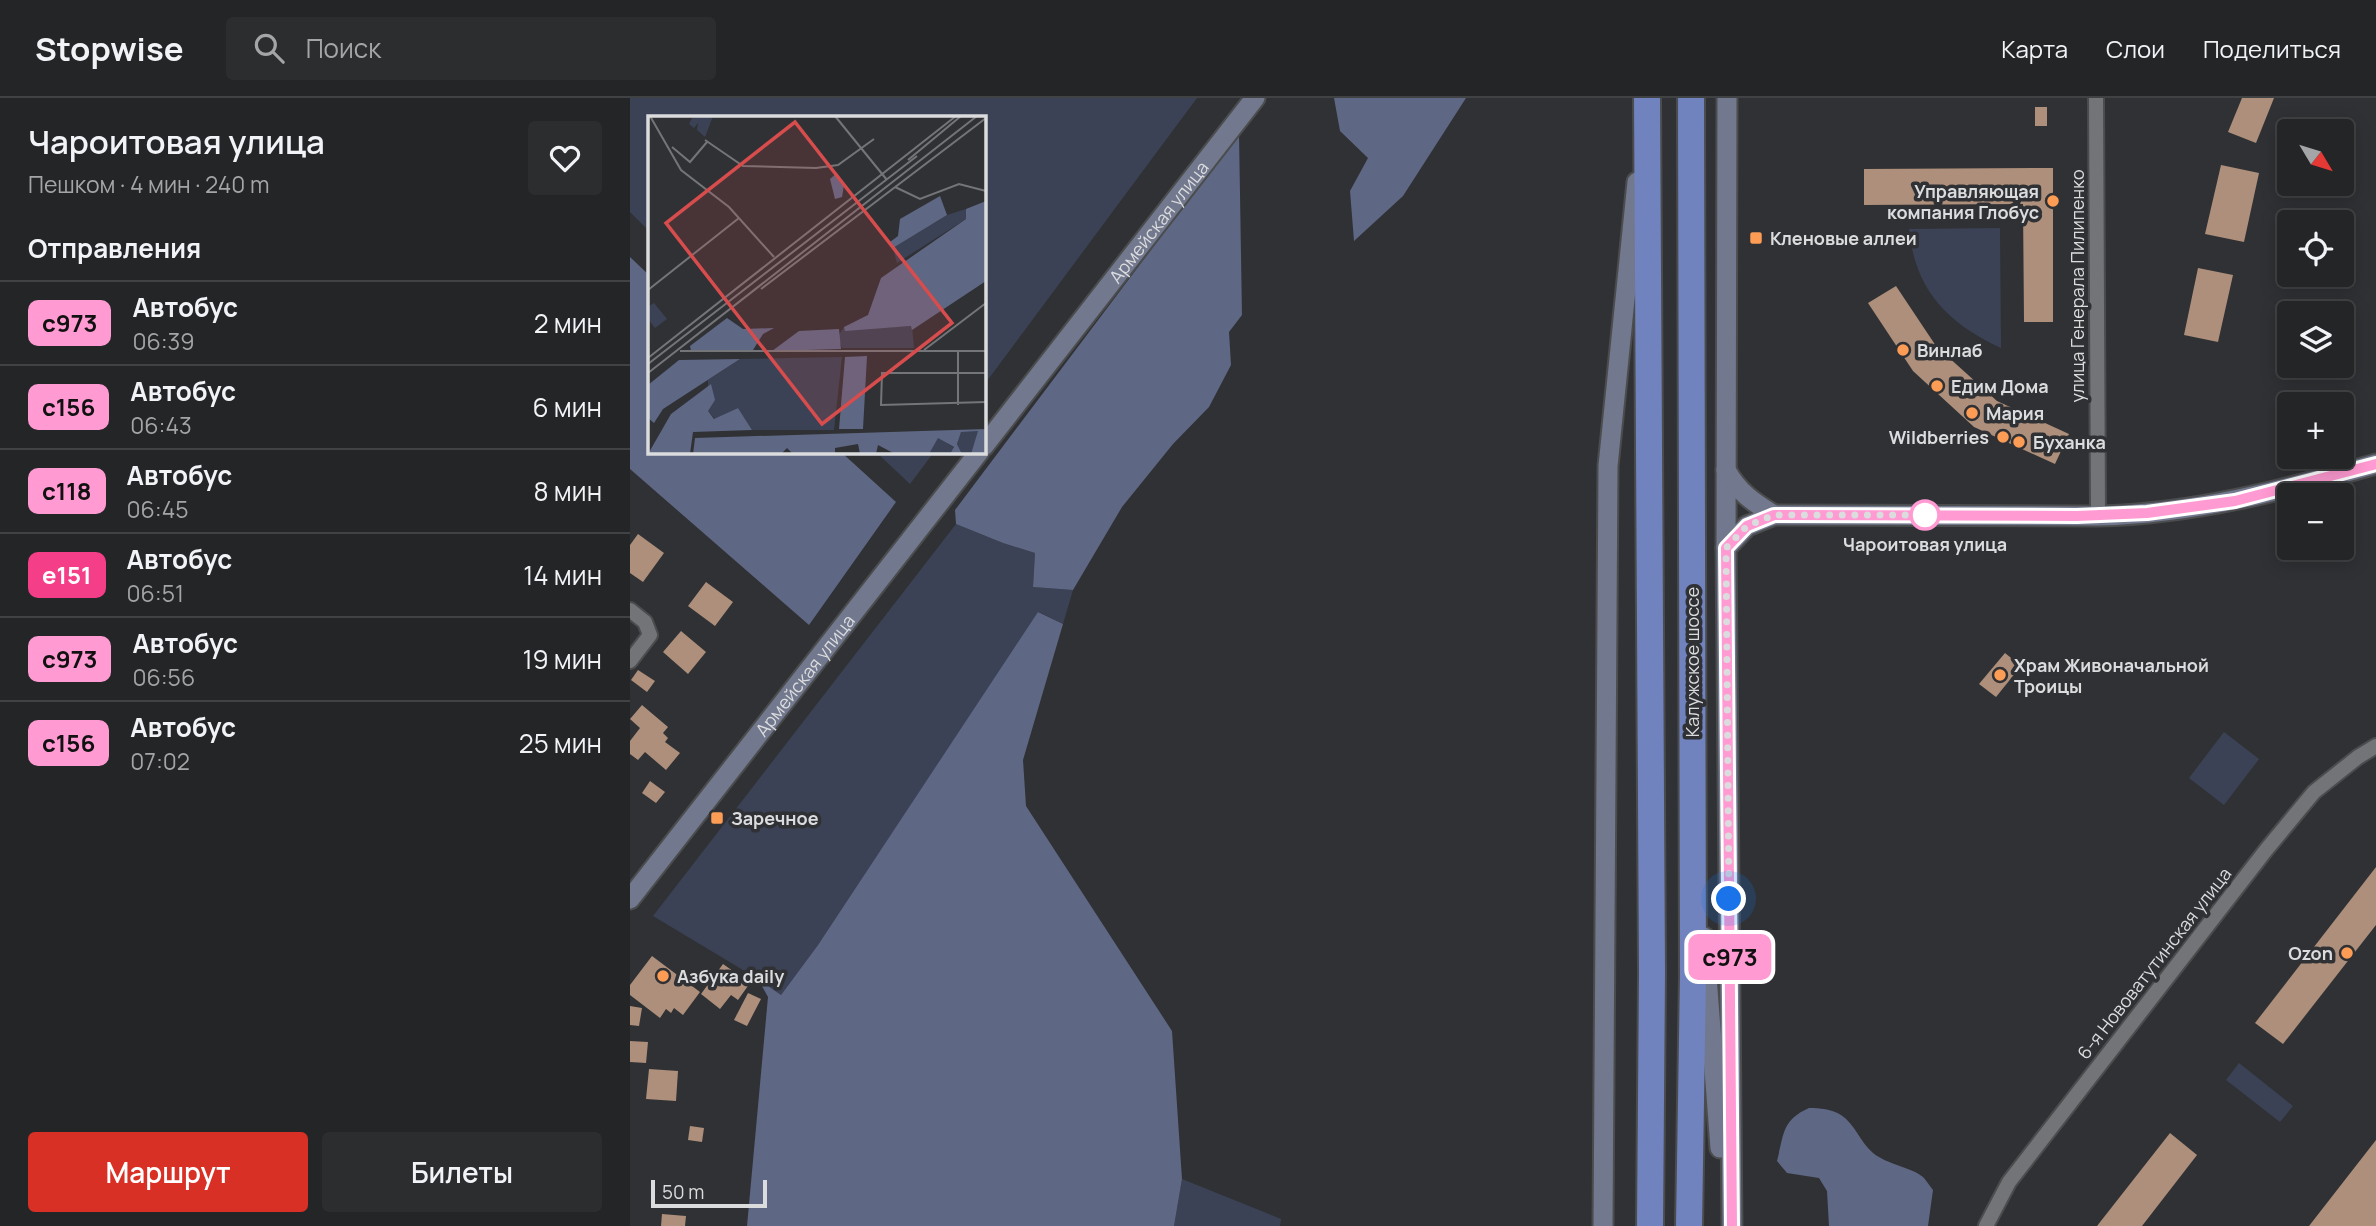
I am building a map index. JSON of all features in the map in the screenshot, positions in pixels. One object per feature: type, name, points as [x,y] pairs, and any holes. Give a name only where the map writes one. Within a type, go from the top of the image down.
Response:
[{"type":"highway","points":[[1647,98],[1652,973],[1650,1226]]},
{"type":"highway","name":"Калужское шоссе","points":[[1689,1226],[1693,976],[1691,98]]},
{"type":"street","name":"Армейская улица","points":[[985,445],[1255,98]]},
{"type":"street","points":[[1603,1226],[1608,466],[1647,98]]},
{"type":"street","points":[[1691,160],[1698,98]]},
{"type":"street","points":[[1727,98],[1726,548],[1732,1226]]},
{"type":"street","name":"улица Генерала Пилипенко","points":[[2096,98],[2098,516]]},
{"type":"street","name":"Армейская улица","points":[[630,900],[978,453]]},
{"type":"street","points":[[1726,548],[1747,526],[1774,515],[2098,516],[2147,513],[2235,501],[2376,464]]},
{"type":"street","points":[[1726,469],[1747,498],[1774,515]]},
{"type":"street","points":[[630,610],[645,622],[650,635],[630,661]]},
{"type":"street","name":"6-я Нововатутинская улица","points":[[1986,1226],[2009,1182],[2266,850],[2314,792],[2376,746]]},
{"type":"street","points":[[1692,778],[1726,1226]]},
{"type":"shaded area","points":[[630,98],[1197,98],[985,384],[985,116],[648,116],[648,230],[630,212]]},
{"type":"shaded area","points":[[1334,98],[1466,98],[1403,196],[1354,241],[1350,191],[1368,158],[1340,131]]},
{"type":"shaded area","points":[[1239,133],[1242,315],[1229,332],[1231,365],[1209,407],[1173,444],[1122,507],[1073,590],[1033,587],[1035,553],[956,524],[955,510]]},
{"type":"shaded area","points":[[2000,228],[2001,348],[1965,327],[1937,302],[1918,270],[1909,229]]},
{"type":"shaded area","points":[[630,257],[648,274],[648,453],[842,453],[896,502],[809,625],[630,469]]},
{"type":"shaded area","points":[[877,453],[933,453],[910,484]]},
{"type":"shaded area","points":[[956,524],[1035,553],[1033,587],[1073,590],[1063,624],[1039,612],[818,945],[781,995],[653,916]]},
{"type":"shaded area","points":[[1038,612],[1063,624],[1023,760],[1026,806],[1172,1031],[1182,1179],[1174,1226],[747,1226],[768,997],[758,979],[781,995],[818,945]]},
{"type":"shaded area","points":[[2224,732],[2259,759],[2224,805],[2189,778]]},
{"type":"shaded area","points":[[2239,1063],[2293,1106],[2280,1122],[2226,1080]]},
{"type":"shaded area","points":[[1809,1108],[1826,1109],[1841,1115],[1873,1153],[1923,1177],[1933,1190],[1928,1226],[1829,1226],[1827,1191],[1819,1178],[1787,1173],[1777,1161],[1789,1123]]},
{"type":"shaded area","points":[[1182,1179],[1281,1219],[1280,1226],[1174,1226]]},
{"type":"building","points":[[2242,98],[2274,98],[2256,143],[2228,132]]},
{"type":"building","points":[[2035,107],[2047,107],[2047,126],[2035,126]]},
{"type":"building","points":[[2221,165],[2259,173],[2244,242],[2205,234]]},
{"type":"building","points":[[2053,168],[2053,322],[2024,322],[2023,204],[1864,205],[1864,169]]},
{"type":"building","points":[[2198,268],[2233,275],[2218,342],[2184,335]]},
{"type":"building","points":[[1896,286],[1936,346],[1997,401],[2069,434],[2055,464],[1974,427],[1913,371],[1868,303]]},
{"type":"building","points":[[638,534],[664,553],[643,582],[630,573],[630,545]]},
{"type":"building","points":[[706,582],[733,602],[715,626],[688,606]]},
{"type":"building","points":[[681,631],[706,652],[688,674],[663,652]]},
{"type":"building","name":"Храм Живоначальной Троицы","points":[[2005,653],[2021,666],[1996,697],[1979,684]]},
{"type":"building","points":[[638,670],[655,681],[647,692],[631,680]]},
{"type":"building","points":[[642,705],[668,727],[663,733],[668,738],[665,742],[680,753],[666,770],[645,752],[638,760],[630,754],[630,741],[640,728],[630,719]]},
{"type":"building","points":[[650,781],[665,792],[656,803],[642,793]]},
{"type":"building","points":[[2376,867],[2376,925],[2283,1044],[2255,1023]]},
{"type":"building","points":[[652,956],[700,992],[683,1015],[674,1008],[671,1013],[666,1009],[660,1018],[630,995],[630,985]]},
{"type":"building","points":[[723,964],[750,983],[738,1000],[731,995],[720,1009],[701,994]]},
{"type":"building","points":[[748,993],[761,999],[747,1026],[734,1020]]},
{"type":"building","points":[[630,1006],[642,1008],[639,1026],[630,1025]]},
{"type":"building","points":[[630,1041],[648,1042],[646,1063],[630,1062]]},
{"type":"building","points":[[649,1069],[678,1071],[676,1101],[646,1099]]},
{"type":"building","points":[[690,1126],[704,1128],[702,1142],[688,1140]]},
{"type":"building","points":[[2170,1133],[2197,1155],[2142,1226],[2097,1226]]},
{"type":"building","points":[[2376,1140],[2376,1226],[2309,1226]]},
{"type":"building","points":[[662,1214],[686,1216],[685,1226],[661,1226]]},
{"type":"bus line","name":"с973","points":[[1732,1226],[1726,548],[1747,526],[1774,515],[2077,516],[2147,513],[2195,508],[2266,495],[2376,464]]},
{"type":"place","name":"Управляющая компания Глобус","points":[[2053,201]]},
{"type":"place","name":"Кленовые аллеи","points":[[1756,238]]},
{"type":"place","name":"Винлаб","points":[[1903,350]]},
{"type":"place","name":"Едим Дома","points":[[1937,386]]},
{"type":"place","name":"Мария","points":[[1972,413]]},
{"type":"place","name":"Wildberries","points":[[2003,437]]},
{"type":"place","name":"Буханка","points":[[2019,442]]},
{"type":"place","name":"Чароитовая улица","points":[[1925,515]]},
{"type":"place","name":"Храм Живоначальной Троицы","points":[[2000,675]]},
{"type":"place","name":"Заречное","points":[[717,818]]},
{"type":"place","name":"Ozon","points":[[2347,953]]},
{"type":"place","name":"Азбука daily","points":[[663,976]]},
{"type":"route","points":[[1729,899],[1726,548],[1747,526],[1774,515],[1925,515]]}]
